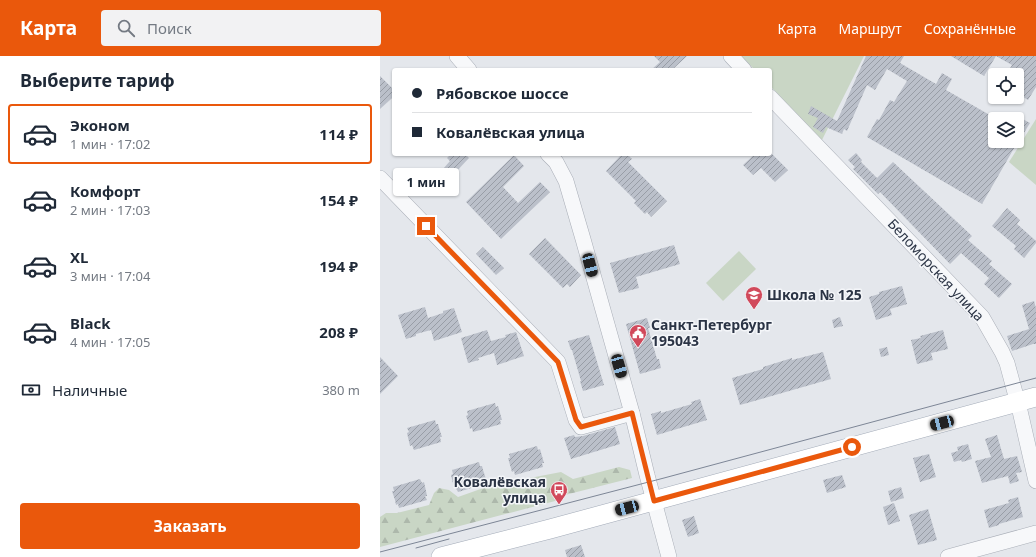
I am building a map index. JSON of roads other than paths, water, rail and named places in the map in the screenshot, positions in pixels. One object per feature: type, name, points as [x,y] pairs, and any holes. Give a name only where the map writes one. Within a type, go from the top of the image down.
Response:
[{"type":"main road","points":[[440,557],[654,501],[1036,396]]},
{"type":"street","points":[[457,56],[467,68]]},
{"type":"street","points":[[731,56],[742,68]]},
{"type":"street","name":"Беломорская улица","points":[[772,99],[982,317],[1007,363],[1018,402],[1036,481]]},
{"type":"street","points":[[550,156],[556,162],[566,181],[632,413],[668,557]]},
{"type":"street","points":[[380,178],[558,362],[576,420],[581,427],[632,413]]},
{"type":"street","points":[[948,557],[1036,533]]},
{"type":"tram line","points":[[380,552],[664,478],[1036,378]]},
{"type":"tram line","points":[[416,548],[449,539]]},
{"type":"place","name":"Школа № 125","points":[[754,310]]},
{"type":"place","name":"Санкт-Петербург 195043","points":[[638,348]]},
{"type":"place","name":"Ковалёвская улица","points":[[559,505]]}]
